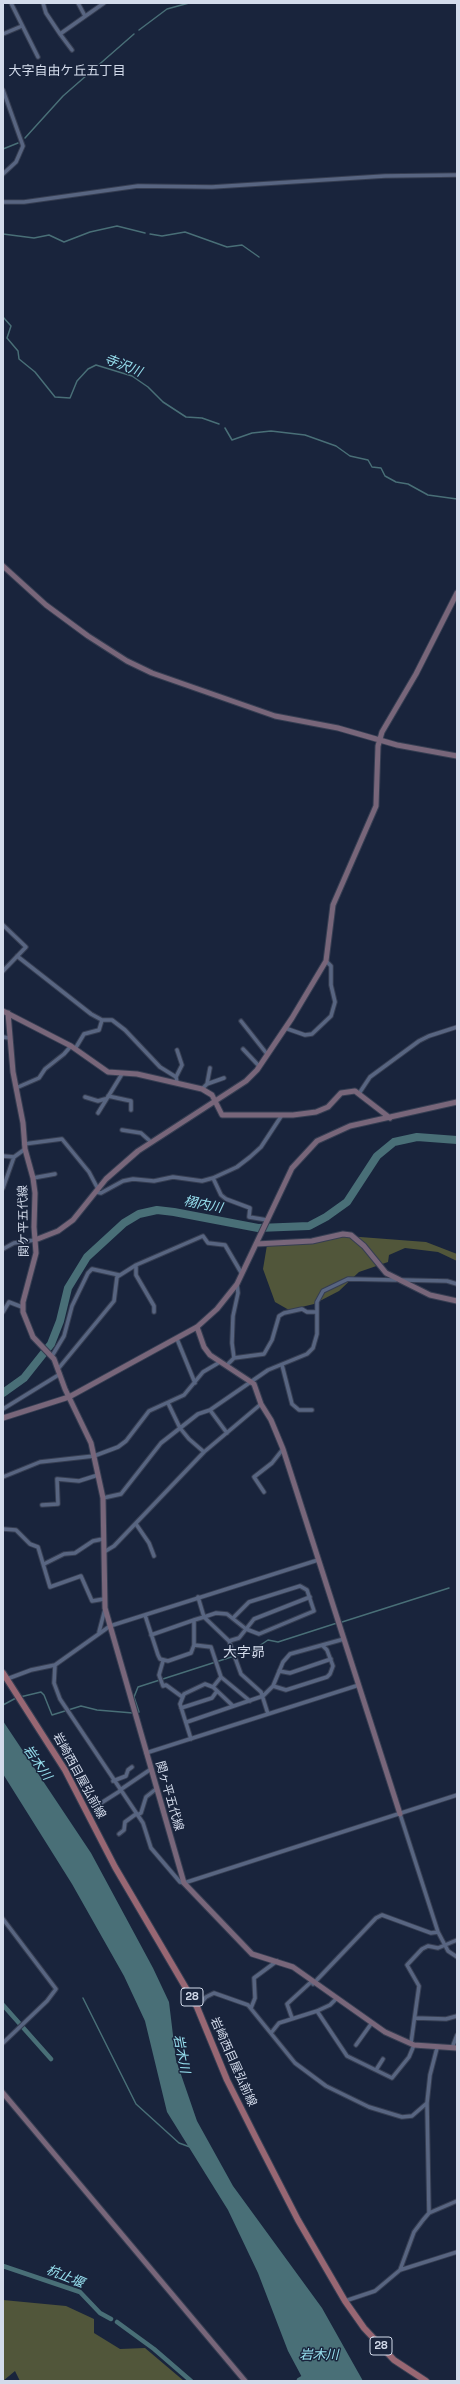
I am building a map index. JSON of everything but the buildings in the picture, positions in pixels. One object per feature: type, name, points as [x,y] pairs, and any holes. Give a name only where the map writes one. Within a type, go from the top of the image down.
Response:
[{"type":"main road","name":"岩崎西目屋弘前線","points":[[3,1673],[23,1702],[65,1770],[115,1867],[197,2007],[227,2080],[257,2140],[298,2220],[345,2301],[364,2328],[394,2360],[426,2381]]},
{"type":"street","points":[[11,3],[38,57]]},
{"type":"street","points":[[42,3],[46,13],[72,50]]},
{"type":"street","points":[[78,3],[85,16]]},
{"type":"street","points":[[60,34],[104,3]]},
{"type":"street","points":[[3,34],[22,26]]},
{"type":"street","points":[[3,90],[23,146],[16,162],[3,174]]},
{"type":"street","points":[[3,202],[24,202],[138,186],[212,187],[385,176],[457,175]]},
{"type":"street","points":[[3,566],[22,585],[75,627],[139,667],[276,716],[338,728],[379,740],[457,756]]},
{"type":"street","points":[[3,1249],[14,1243],[49,1236],[66,1226],[97,1191],[130,1158],[151,1142],[237,1088],[259,1066],[285,1028],[326,961],[333,905],[376,806],[379,740],[387,721],[416,674],[457,593]]},
{"type":"street","points":[[3,925],[26,947],[3,971]]},
{"type":"street","points":[[17,956],[91,1014],[102,1020],[112,1020],[125,1030],[160,1066],[176,1079]]},
{"type":"street","points":[[285,1028],[305,1035],[312,1034],[330,1016],[335,1002],[331,985],[331,966],[326,961]]},
{"type":"street","points":[[6,1012],[73,1047],[108,1072],[176,1079],[202,1089],[212,1095],[219,1113],[226,1116],[282,1115],[324,1110],[341,1093],[350,1091],[360,1092],[390,1118]]},
{"type":"street","name":"関ケ平五代線","points":[[6,1012],[24,1146],[34,1178],[35,1262],[22,1307]]},
{"type":"street","points":[[16,1088],[39,1078],[45,1069],[73,1047],[84,1034],[99,1030],[102,1020]]},
{"type":"street","points":[[241,1021],[267,1054]]},
{"type":"street","points":[[360,1092],[370,1077],[419,1041],[429,1036],[457,1027]]},
{"type":"street","points":[[3,1037],[9,1038]]},
{"type":"street","points":[[243,1049],[259,1066]]},
{"type":"street","points":[[176,1079],[182,1065],[177,1050]]},
{"type":"street","points":[[207,1084],[210,1068]]},
{"type":"street","points":[[98,1113],[122,1074]]},
{"type":"street","points":[[202,1089],[207,1084],[224,1078]]},
{"type":"street","points":[[85,1097],[98,1101],[107,1097],[131,1101],[131,1110]]},
{"type":"street","points":[[3,1418],[69,1397],[177,1339],[196,1327],[217,1309],[237,1284],[292,1168],[309,1148],[336,1131],[364,1122],[390,1118],[457,1102]]},
{"type":"street","points":[[97,1191],[101,1192],[123,1181],[133,1179],[154,1181],[173,1177],[202,1181],[213,1178],[238,1167],[256,1152],[267,1139],[282,1115]]},
{"type":"street","points":[[122,1130],[141,1134],[151,1142]]},
{"type":"street","points":[[3,1188],[14,1157],[24,1146],[62,1139],[89,1172],[97,1191]]},
{"type":"street","points":[[3,1157],[14,1157]]},
{"type":"street","points":[[34,1178],[55,1174]]},
{"type":"street","points":[[213,1178],[221,1195],[226,1199],[250,1208],[249,1217],[267,1221]]},
{"type":"street","points":[[256,1244],[312,1241],[343,1234],[350,1235],[364,1246],[386,1273],[396,1280],[430,1295],[457,1301]]},
{"type":"street","points":[[52,1356],[64,1336],[72,1306],[88,1273],[92,1269],[119,1275],[136,1265],[203,1236],[208,1243],[225,1244],[242,1274]]},
{"type":"street","points":[[136,1265],[136,1275],[154,1306],[154,1312]]},
{"type":"street","points":[[3,1409],[59,1372],[114,1301],[119,1275]]},
{"type":"street","points":[[103,1498],[121,1494],[162,1443],[198,1414],[210,1410],[268,1370],[307,1354],[313,1348],[317,1334],[317,1302],[323,1290],[348,1279],[446,1281],[457,1284]]},
{"type":"street","points":[[234,1358],[232,1343],[233,1316],[238,1293],[237,1284]]},
{"type":"street","points":[[3,1312],[8,1302],[22,1307],[30,1331],[52,1356],[69,1397]]},
{"type":"street","points":[[227,1365],[234,1358],[264,1354],[272,1340],[279,1316],[302,1309],[307,1312],[317,1312]]},
{"type":"street","points":[[196,1327],[204,1347],[220,1362],[251,1381],[261,1404],[271,1420],[283,1449],[438,1932],[448,1951],[457,1957]]},
{"type":"street","points":[[177,1339],[195,1383]]},
{"type":"street","points":[[3,1477],[50,1459],[94,1456],[118,1447],[126,1441],[149,1411],[184,1395],[203,1372],[220,1362]]},
{"type":"street","points":[[282,1365],[292,1404],[299,1410],[312,1410]]},
{"type":"street","name":"関ヶ平五代線","points":[[69,1397],[88,1433],[99,1474],[103,1498],[105,1608],[184,1883],[252,1954],[292,1967],[312,1983],[371,2024],[412,2044],[437,2048],[454,2048]]},
{"type":"street","points":[[168,1403],[180,1428],[189,1439],[204,1452]]},
{"type":"street","points":[[104,1552],[114,1546],[136,1524],[204,1452],[261,1404]]},
{"type":"street","points":[[210,1410],[227,1433]]},
{"type":"street","points":[[264,1492],[254,1477],[272,1463],[283,1449]]},
{"type":"street","points":[[42,1505],[58,1504],[57,1479],[79,1481],[99,1474]]},
{"type":"street","points":[[136,1524],[149,1543],[154,1556]]},
{"type":"street","points":[[3,1528],[16,1530],[30,1544],[38,1547],[50,1587],[81,1576],[92,1601],[104,1599]]},
{"type":"street","points":[[44,1564],[64,1554],[75,1553],[93,1541],[103,1539]]},
{"type":"street","points":[[7,1679],[31,1670],[55,1665],[110,1626],[318,1560]]},
{"type":"street","points":[[151,1634],[221,1613],[234,1617],[246,1629],[259,1634],[314,1611],[310,1597],[304,1587],[296,1587],[249,1602],[234,1617]]},
{"type":"street","points":[[198,1597],[204,1617],[229,1641],[241,1674],[258,1689],[263,1696],[268,1714]]},
{"type":"street","points":[[229,1641],[239,1638],[254,1619],[310,1597]]},
{"type":"street","points":[[99,1633],[105,1608]]},
{"type":"street","points":[[145,1615],[158,1655],[163,1661]]},
{"type":"street","points":[[163,1661],[191,1653],[194,1645],[194,1620]]},
{"type":"street","points":[[187,1722],[263,1696],[273,1686],[283,1662],[290,1654],[323,1646],[344,1638]]},
{"type":"street","points":[[194,1645],[211,1647],[221,1677],[250,1701]]},
{"type":"street","points":[[273,1686],[286,1690],[327,1677],[332,1670],[331,1659],[327,1650],[323,1646]]},
{"type":"street","points":[[279,1671],[290,1673],[331,1659]]},
{"type":"street","points":[[163,1661],[159,1674],[163,1686],[166,1685],[181,1696]]},
{"type":"street","points":[[55,1665],[54,1683],[65,1709],[143,1823],[151,1848],[180,1882],[184,1883],[457,1795]]},
{"type":"street","points":[[213,1687],[221,1677]]},
{"type":"street","points":[[181,1696],[202,1685],[213,1687],[233,1706]]},
{"type":"street","points":[[146,1753],[359,1685]]},
{"type":"street","points":[[181,1708],[212,1698],[217,1691]]},
{"type":"street","points":[[181,1696],[181,1708],[187,1722],[191,1739]]},
{"type":"street","points":[[114,1781],[126,1776],[128,1770],[132,1767]]},
{"type":"street","points":[[98,1805],[151,1769]]},
{"type":"street","points":[[119,1834],[124,1830],[125,1822],[141,1813],[146,1797],[156,1789]]},
{"type":"street","points":[[292,2018],[287,2004],[312,1983],[376,1918],[382,1915],[432,1933],[438,1932]]},
{"type":"street","points":[[3,1919],[56,1989],[25,2023],[3,2043]]},
{"type":"street","points":[[317,2011],[347,2056],[392,2078],[409,2057],[412,2044],[419,1986],[407,1965],[422,1949],[428,1946],[438,1948],[443,1944],[457,1940]]},
{"type":"street","points":[[251,2008],[256,1998],[254,1978],[277,1962]]},
{"type":"street","points":[[197,2007],[206,1997],[214,1993],[219,1993],[251,2008],[295,2063],[326,2086],[369,2107],[402,2117],[412,2116],[427,2103]]},
{"type":"street","points":[[271,2033],[279,2023],[317,2011],[330,2005],[336,1999]]},
{"type":"street","points":[[415,2018],[446,2019],[457,2016]]},
{"type":"street","points":[[356,2045],[371,2024]]},
{"type":"street","points":[[454,2048],[457,2036]]},
{"type":"street","points":[[429,2213],[427,2103],[430,2075],[437,2048]]},
{"type":"street","points":[[376,2070],[383,2059]]},
{"type":"street","points":[[3,2093],[245,2381]]},
{"type":"street","points":[[400,2270],[414,2232],[429,2213],[457,2201]]},
{"type":"street","points":[[345,2301],[375,2290],[400,2270],[457,2252]]},
{"type":"shaded area","points":[[347,1236],[426,1242],[457,1254],[457,1261],[438,1252],[405,1248],[389,1255],[388,1262],[359,1272],[339,1291],[314,1304],[289,1310],[275,1302],[263,1269],[267,1245]]},
{"type":"shaded area","points":[[3,2300],[66,2306],[94,2319],[94,2333],[120,2349],[145,2348],[184,2381],[20,2381],[15,2371],[3,2381]]},
{"type":"water","name":"岩木川","points":[[3,1721],[91,1853],[153,1968],[169,2002],[176,2060],[197,2121],[233,2186],[322,2308],[363,2381],[304,2381],[288,2351],[258,2273],[228,2210],[167,2112],[145,2021],[124,1976],[72,1884],[3,1774]]},
{"type":"waterway","points":[[139,30],[167,9],[189,3]]},
{"type":"waterway","points":[[25,138],[63,96],[134,34]]},
{"type":"waterway","points":[[3,149],[18,143]]},
{"type":"waterway","points":[[3,234],[34,238],[49,235],[64,242],[90,232],[117,226],[145,233]]},
{"type":"waterway","points":[[150,234],[162,236],[185,232],[227,247],[242,245],[259,257]]},
{"type":"waterway","name":"寺沢川","points":[[3,317],[11,326],[7,338],[18,351],[19,359],[35,372],[55,397],[70,398],[77,381],[88,369],[96,365],[132,376],[148,387],[163,402],[186,417],[202,418],[219,424]]},
{"type":"waterway","name":"寺沢川","points":[[225,428],[232,440],[252,433],[271,431],[305,435],[336,446],[350,456],[368,460],[372,467],[381,468],[385,476],[396,482],[408,484],[428,495],[457,499]]},
{"type":"waterway","name":"栩内川","points":[[3,1393],[24,1378],[51,1344],[60,1321],[68,1288],[87,1257],[124,1223],[139,1214],[157,1210],[258,1228],[309,1226],[326,1217],[347,1202],[377,1156],[394,1142],[417,1137],[457,1140]]},
{"type":"waterway","points":[[342,1622],[449,1588]]},
{"type":"waterway","points":[[137,1713],[139,1712],[134,1697],[138,1687],[253,1650],[268,1640],[278,1642],[337,1623]]},
{"type":"waterway","points":[[20,1697],[41,1692],[44,1695],[52,1715],[81,1706],[97,1710],[133,1713]]},
{"type":"waterway","points":[[3,1705],[16,1698]]},
{"type":"waterway","points":[[83,1998],[136,2104],[179,2143],[190,2147]]},
{"type":"waterway","points":[[3,2005],[51,2059]]},
{"type":"waterway","name":"杭止堰","points":[[3,2266],[80,2292],[100,2313],[111,2319]]},
{"type":"waterway","name":"杭止堰","points":[[117,2322],[154,2349],[191,2381]]},
{"type":"waterway","points":[[299,2380],[306,2376]]},
{"type":"district","name":"大字自由ケ丘五丁目","points":[[67,71]]},
{"type":"district","name":"大字昴","points":[[244,1653]]}]
